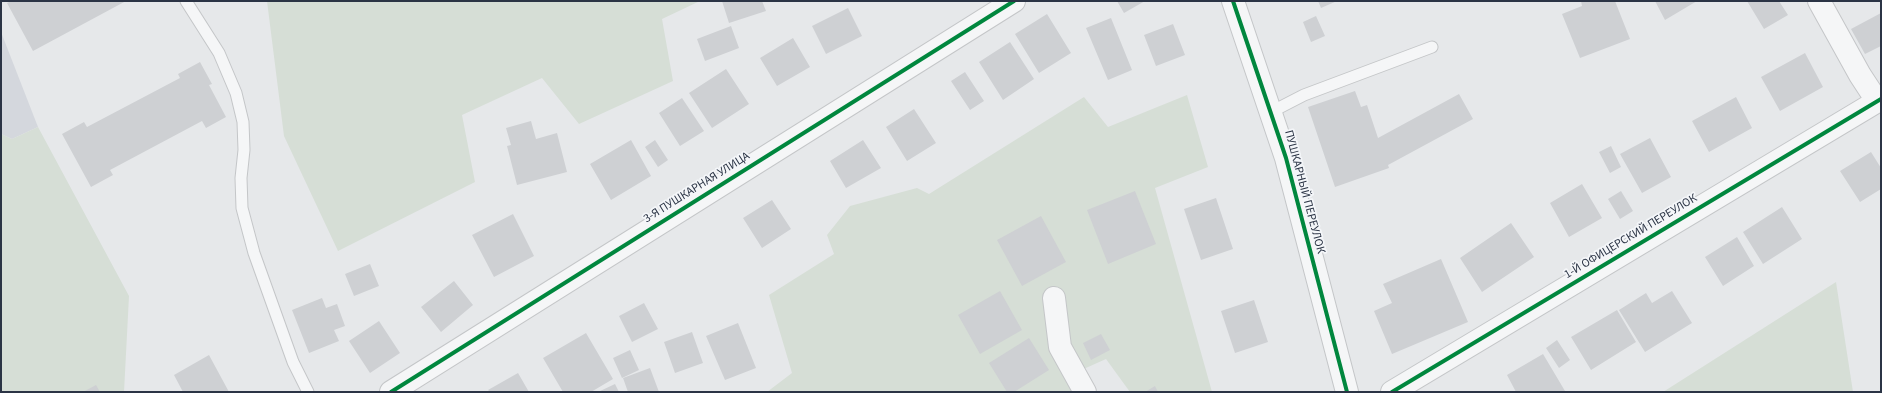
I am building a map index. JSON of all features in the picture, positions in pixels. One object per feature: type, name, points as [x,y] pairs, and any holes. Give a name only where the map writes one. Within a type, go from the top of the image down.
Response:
[{"type":"street","name":"3-Я ПУШКАРНАЯ УЛИЦА","points":[[390,392],[1014,1]]},
{"type":"street","name":"ПУШКАРНЫЙ ПЕРЕУЛОК","points":[[1233,1],[1286,158],[1347,392]]},
{"type":"street","points":[[1819,1],[1860,76],[1879,100]]},
{"type":"street","name":"1-Й ОФИЦЕРСКИЙ ПЕРЕУЛОК","points":[[1392,392],[1879,100]]},
{"type":"street","points":[[1054,298],[1060,348],[1085,392]]},
{"type":"lane","points":[[186,1],[219,53],[236,93],[243,122],[244,150],[241,178],[242,208],[256,260],[293,362],[308,392]]},
{"type":"lane","points":[[1271,112],[1304,95],[1432,47]]},
{"type":"shaded area","points":[[267,1],[700,1],[662,19],[673,81],[579,124],[542,78],[462,115],[475,182],[338,251],[284,136]]},
{"type":"shaded area","points":[[1,32],[38,127],[12,139],[1,134]]},
{"type":"shaded area","points":[[1187,95],[1208,167],[1155,188],[1212,392],[1130,392],[1106,359],[1068,376],[1072,392],[767,392],[792,373],[769,295],[834,254],[827,235],[850,206],[917,188],[929,194],[1084,97],[1108,127]]},
{"type":"shaded area","points":[[38,127],[129,296],[124,392],[1,392],[1,134],[12,139]]},
{"type":"shaded area","points":[[1836,282],[1853,392],[1663,392]]},
{"type":"building","points":[[11,1],[126,1],[33,51],[7,3]]},
{"type":"building","points":[[722,1],[762,1],[766,11],[729,23]]},
{"type":"building","points":[[1117,1],[1145,1],[1124,13]]},
{"type":"building","points":[[1318,1],[1337,1],[1321,8]]},
{"type":"building","points":[[1581,1],[1615,1],[1630,39],[1580,58],[1562,14],[1582,6]]},
{"type":"building","points":[[1655,1],[1697,1],[1665,20]]},
{"type":"building","points":[[1747,1],[1779,1],[1788,15],[1764,29]]},
{"type":"building","points":[[848,8],[862,36],[826,54],[812,26]]},
{"type":"building","points":[[1881,13],[1881,46],[1865,54],[1851,29]]},
{"type":"building","points":[[1047,14],[1071,53],[1039,73],[1015,34]]},
{"type":"building","points":[[1316,16],[1325,36],[1311,42],[1303,22]]},
{"type":"building","points":[[1111,18],[1132,70],[1108,80],[1086,28]]},
{"type":"building","points":[[1173,24],[1185,55],[1156,66],[1144,35]]},
{"type":"building","points":[[731,26],[739,48],[705,61],[697,39]]},
{"type":"building","points":[[793,38],[810,67],[777,86],[760,58]]},
{"type":"building","points":[[1010,42],[1034,79],[1003,100],[979,62]]},
{"type":"building","points":[[1805,53],[1823,87],[1780,111],[1761,77]]},
{"type":"building","points":[[200,62],[212,84],[209,85],[226,117],[206,128],[202,121],[110,170],[113,175],[91,187],[62,134],[84,122],[87,127],[180,78],[178,74]]},
{"type":"building","points":[[726,69],[749,104],[712,128],[689,93]]},
{"type":"building","points":[[965,72],[984,101],[970,110],[951,81]]},
{"type":"building","points":[[1355,91],[1361,107],[1367,105],[1378,138],[1459,94],[1473,119],[1388,165],[1389,168],[1335,187],[1308,107]]},
{"type":"building","points":[[1736,97],[1752,128],[1709,152],[1692,121]]},
{"type":"building","points":[[682,98],[704,131],[680,146],[659,113]]},
{"type":"building","points":[[914,109],[936,143],[907,161],[886,127]]},
{"type":"building","points":[[531,121],[536,139],[557,133],[567,172],[517,185],[507,146],[511,145],[506,128]]},
{"type":"building","points":[[1650,138],[1671,177],[1642,193],[1620,154]]},
{"type":"building","points":[[631,140],[651,176],[611,200],[590,164]]},
{"type":"building","points":[[655,140],[668,160],[658,167],[645,147]]},
{"type":"building","points":[[863,140],[881,168],[846,188],[830,161]]},
{"type":"building","points":[[1611,146],[1621,167],[1610,173],[1599,152]]},
{"type":"building","points":[[1871,152],[1881,168],[1881,189],[1860,202],[1840,171]]},
{"type":"building","points":[[1582,184],[1602,218],[1569,237],[1550,203]]},
{"type":"building","points":[[1135,191],[1156,244],[1108,264],[1087,210]]},
{"type":"building","points":[[1621,191],[1633,211],[1620,219],[1608,199]]},
{"type":"building","points":[[1216,198],[1233,249],[1201,260],[1184,209]]},
{"type":"building","points":[[772,200],[791,229],[762,248],[743,218]]},
{"type":"building","points":[[1782,207],[1802,239],[1763,264],[1743,232]]},
{"type":"building","points":[[513,214],[534,256],[494,277],[472,235]]},
{"type":"building","points":[[1041,216],[1066,262],[1022,286],[997,240]]},
{"type":"building","points":[[1511,223],[1534,257],[1482,292],[1460,258]]},
{"type":"building","points":[[1737,237],[1754,266],[1723,286],[1705,257]]},
{"type":"building","points":[[1441,259],[1468,322],[1392,354],[1374,311],[1392,303],[1383,284]]},
{"type":"building","points":[[370,264],[379,286],[354,296],[345,274]]},
{"type":"building","points":[[454,281],[473,305],[441,332],[421,307]]},
{"type":"building","points":[[1000,291],[1022,330],[980,354],[958,315]]},
{"type":"building","points":[[1672,291],[1692,323],[1645,352],[1619,310],[1646,293],[1652,303]]},
{"type":"building","points":[[322,298],[326,308],[337,304],[345,326],[334,330],[339,341],[309,353],[292,310]]},
{"type":"building","points":[[1254,300],[1268,342],[1235,353],[1221,311]]},
{"type":"building","points":[[644,303],[658,329],[632,342],[619,316]]},
{"type":"building","points":[[1617,310],[1636,342],[1591,370],[1571,337]]},
{"type":"building","points":[[379,321],[400,353],[370,373],[349,341]]},
{"type":"building","points":[[738,323],[756,368],[725,380],[706,336]]},
{"type":"building","points":[[692,332],[703,363],[675,373],[664,342]]},
{"type":"building","points":[[586,333],[613,379],[591,392],[563,392],[543,358]]},
{"type":"building","points":[[1101,334],[1110,350],[1091,360],[1083,343]]},
{"type":"building","points":[[1029,338],[1049,370],[1014,392],[1007,392],[989,363]]},
{"type":"building","points":[[1557,340],[1570,360],[1559,368],[1546,348]]},
{"type":"building","points":[[630,350],[639,370],[622,378],[613,358]]},
{"type":"building","points":[[1543,354],[1565,391],[1516,392],[1507,375]]},
{"type":"building","points":[[209,355],[229,392],[183,392],[174,375]]},
{"type":"building","points":[[650,368],[659,392],[628,392],[623,378]]},
{"type":"building","points":[[518,373],[529,392],[490,392],[488,390]]},
{"type":"building","points":[[615,384],[619,392],[598,392]]},
{"type":"building","points":[[96,385],[100,392],[83,392]]},
{"type":"building","points":[[1155,386],[1158,392],[1145,392]]},
{"type":"cycle path","points":[[391,392],[1014,1]]},
{"type":"cycle path","points":[[1233,1],[1286,158],[1347,392]]},
{"type":"cycle path","points":[[1392,392],[1881,99]]}]
